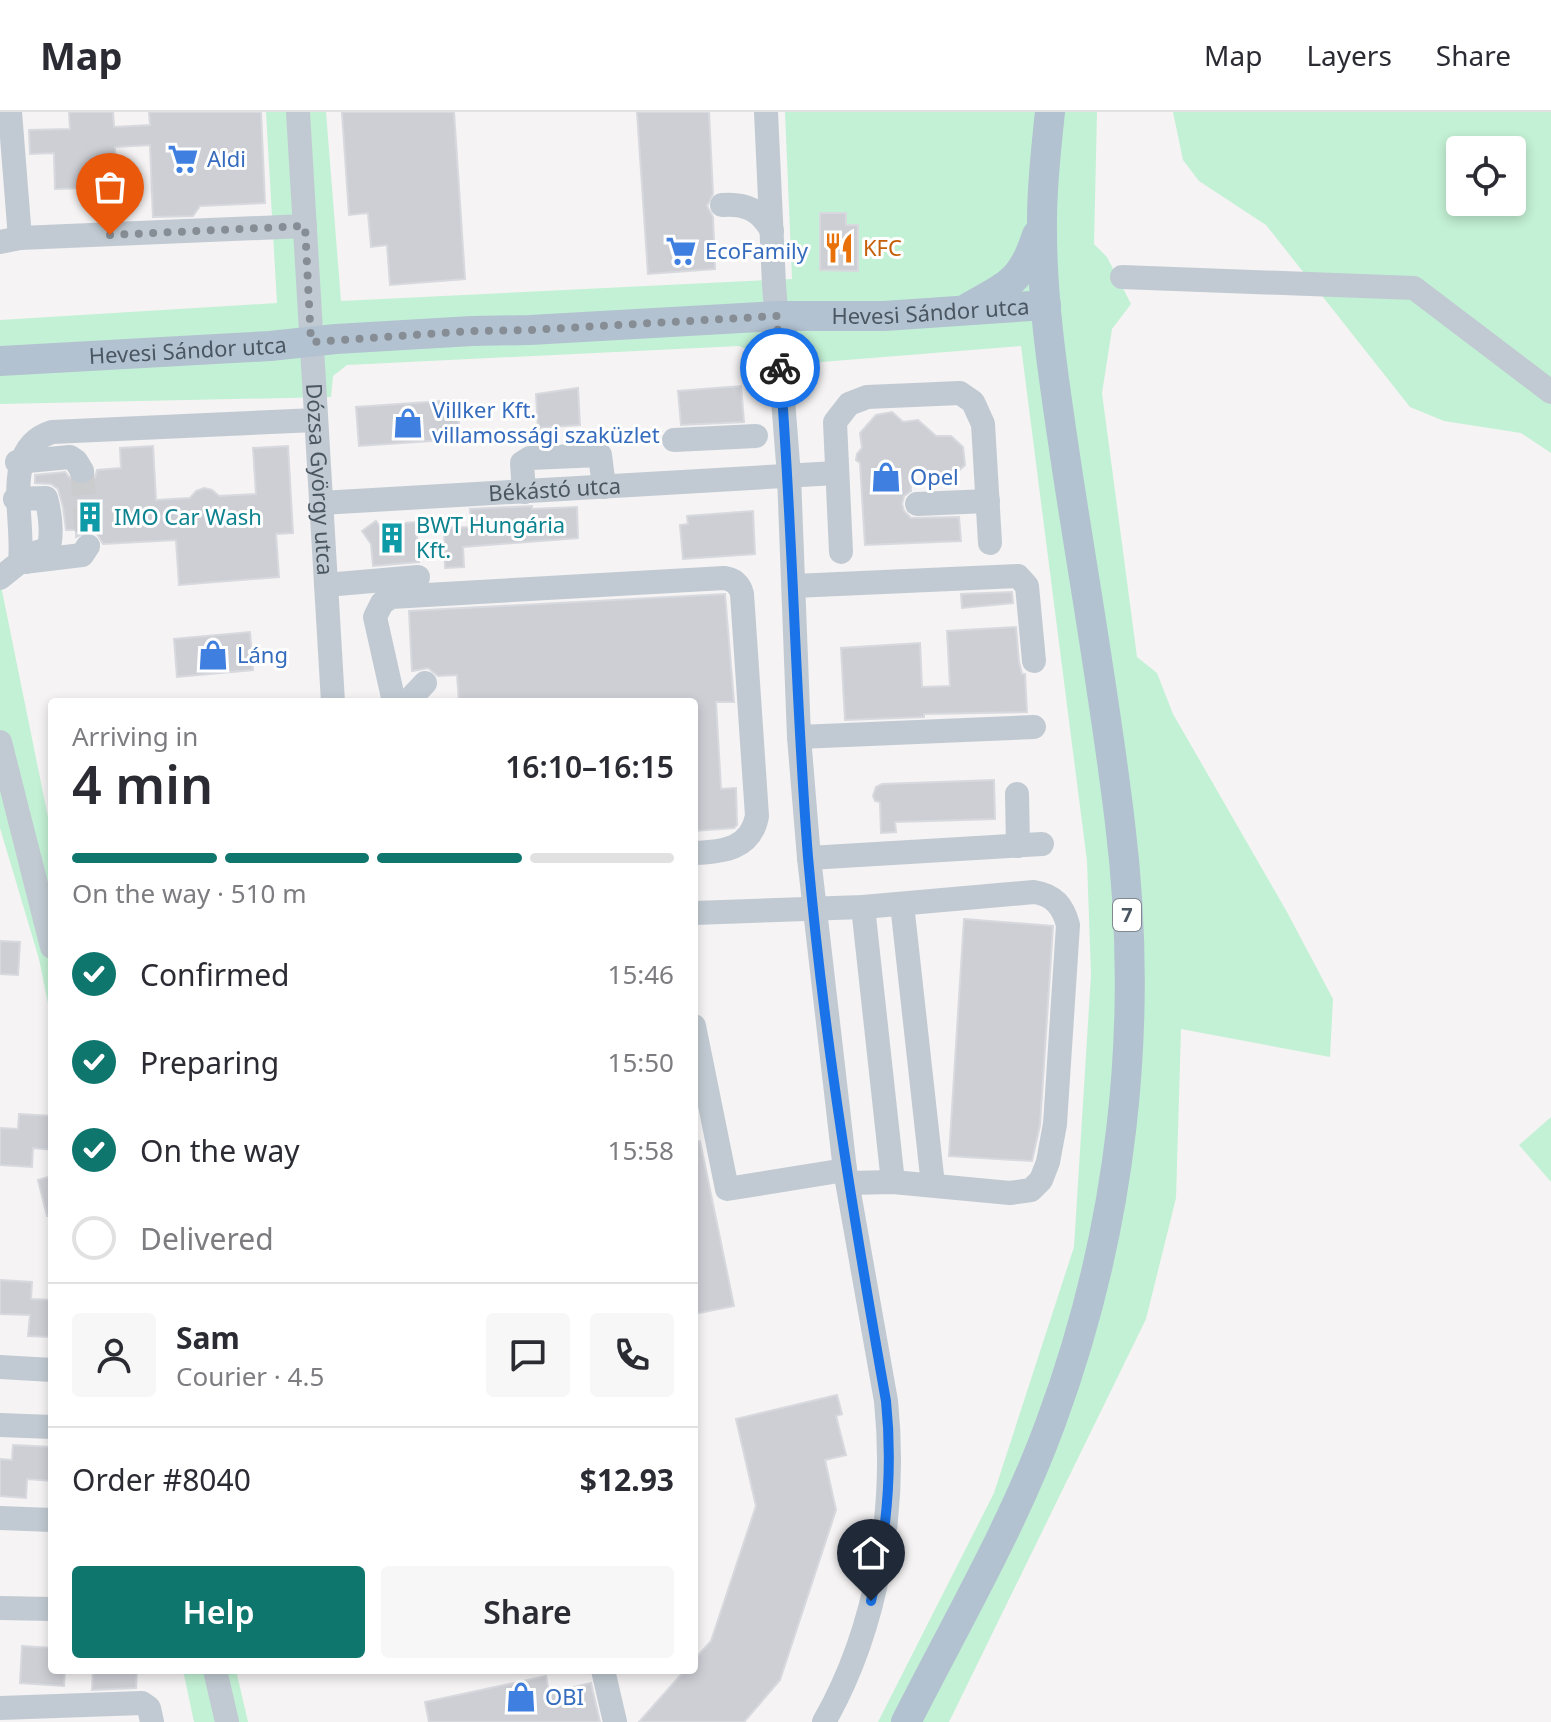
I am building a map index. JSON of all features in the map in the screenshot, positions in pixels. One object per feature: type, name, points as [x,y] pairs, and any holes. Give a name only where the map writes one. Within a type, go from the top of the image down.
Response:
[{"type":"main road","name":"7","points":[[906,1722],[1016,1506],[1050,1425],[1089,1300],[1123,1128],[1129,1063],[1131,969],[1121,827],[1046,305],[1042,219],[1050,112]]},
{"type":"main road","points":[[964,310],[1006,286],[1021,272],[1032,255],[1042,219]]},
{"type":"main road","name":"Hevesi Sándor utca","points":[[0,361],[472,331],[777,316],[884,316],[1046,305]]},
{"type":"main road","points":[[964,310],[985,310],[1016,319],[1050,348]]},
{"type":"street","points":[[10,112],[10,240],[305,226]]},
{"type":"street","name":"Dózsa György utca","points":[[298,112],[333,698]]},
{"type":"street","points":[[766,112],[789,476],[799,737],[813,909],[846,1176],[886,1401],[889,1477],[885,1529],[871,1601],[859,1643],[824,1722]]},
{"type":"street","points":[[722,205],[734,204],[753,209],[772,231]]},
{"type":"street","points":[[1122,277],[1414,288],[1551,392]]},
{"type":"street","points":[[841,552],[835,422],[849,404],[867,397],[960,393],[973,402],[983,424],[990,543]]},
{"type":"street","points":[[24,562],[15,499],[17,462],[38,435],[316,420]]},
{"type":"street","points":[[678,482],[673,434],[756,436]]},
{"type":"street","points":[[524,492],[522,463],[525,460],[599,445],[604,487]]},
{"type":"street","points":[[17,462],[70,457],[82,471]]},
{"type":"street","name":"Békástó utca","points":[[321,503],[836,473]]},
{"type":"street","points":[[917,504],[988,501]]},
{"type":"street","points":[[0,578],[24,562],[82,555],[88,546]]},
{"type":"street","points":[[794,586],[1018,576],[1027,586],[1034,661]]},
{"type":"street","points":[[326,585],[418,577]]},
{"type":"street","points":[[393,698],[375,617],[382,603],[391,597],[724,578],[733,580],[741,588],[742,594],[757,816],[752,833],[741,844],[724,852],[698,853]]},
{"type":"street","points":[[411,698],[425,683]]},
{"type":"street","points":[[799,737],[1034,727]]},
{"type":"street","points":[[0,742],[48,931]]},
{"type":"street","points":[[809,858],[1030,845],[1017,794]]},
{"type":"street","points":[[698,913],[863,907],[1040,893],[1062,907],[1068,925],[1055,1124],[1048,1162],[1041,1180],[1031,1190],[1010,1193],[846,1176],[727,1189],[698,1046]]},
{"type":"street","points":[[902,904],[933,1185]]},
{"type":"street","points":[[863,907],[893,1182]]},
{"type":"street","points":[[0,1367],[48,1370]]},
{"type":"street","points":[[0,1425],[48,1427]]},
{"type":"street","points":[[0,1518],[48,1520]]},
{"type":"street","points":[[0,1608],[48,1609]]},
{"type":"street","points":[[216,1674],[227,1722]]},
{"type":"street","points":[[604,1674],[615,1722]]},
{"type":"street","points":[[0,1708],[142,1703],[149,1708],[152,1722]]},
{"type":"green space","points":[[266,112],[326,112],[341,301],[792,279],[785,112],[1097,112],[1094,244],[1107,257],[1131,304],[1112,329],[1102,393],[1137,657],[1157,673],[1173,714],[1287,912],[1333,999],[1330,1057],[1181,1029],[1176,1198],[1146,1319],[949,1722],[878,1722],[994,1493],[1074,1247],[1091,975],[1087,861],[1021,346],[784,365],[739,346],[347,365],[333,376],[331,397],[0,404],[0,320],[277,303]]},
{"type":"green space","points":[[1173,112],[1551,112],[1551,453],[1521,433],[1444,421],[1410,407],[1266,225],[1199,181],[1183,160]]},
{"type":"green space","points":[[0,581],[48,817],[48,1003],[39,959],[0,828]]},
{"type":"green space","points":[[1551,1117],[1551,1182],[1519,1145]]},
{"type":"green space","points":[[184,1674],[237,1674],[248,1722],[194,1722]]},
{"type":"building","points":[[69,112],[113,112],[114,127],[150,125],[149,112],[261,112],[265,203],[200,206],[193,216],[153,217],[150,145],[115,147],[116,187],[55,189],[54,153],[30,154],[29,130],[70,129]]},
{"type":"building","points":[[342,112],[454,112],[465,279],[390,285],[387,245],[371,247],[368,213],[349,215]]},
{"type":"building","points":[[637,112],[709,112],[713,194],[707,206],[713,217],[715,269],[648,274]]},
{"type":"building","name":"KFC","points":[[820,213],[846,213],[846,225],[858,225],[858,271],[820,270]]},
{"type":"building","points":[[741,386],[744,422],[681,425],[678,391]]},
{"type":"building","points":[[578,388],[580,425],[538,428],[536,394]]},
{"type":"building","name":"Villker Kft. villamossági szaküzlet","points":[[457,400],[460,439],[359,446],[356,407]]},
{"type":"building","name":"Opel","points":[[892,412],[903,422],[918,420],[936,436],[951,436],[963,447],[965,465],[950,479],[911,470],[911,491],[904,496],[902,504],[911,518],[959,517],[961,541],[865,545],[860,463],[856,460],[862,448],[860,433],[876,415]]},
{"type":"building","points":[[153,446],[156,500],[190,498],[204,488],[219,496],[256,494],[253,448],[288,446],[293,533],[276,534],[279,577],[179,585],[176,540],[103,544],[97,534],[90,531],[76,537],[76,530],[66,530],[58,489],[51,484],[35,483],[35,475],[65,472],[75,484],[89,484],[97,470],[121,468],[120,448]]},
{"type":"building","points":[[532,506],[532,509],[577,507],[578,538],[463,547],[464,567],[445,568],[444,528],[471,527],[470,509]]},
{"type":"building","points":[[753,511],[755,554],[683,559],[680,525],[688,524],[687,516]]},
{"type":"building","name":"BWT Hungária Kft.","points":[[376,521],[379,525],[416,522],[419,562],[373,566],[371,544],[362,531]]},
{"type":"building","points":[[1012,592],[1013,603],[962,608],[961,594]]},
{"type":"building","points":[[725,594],[734,702],[716,702],[721,789],[736,788],[737,825],[734,828],[698,831],[698,698],[459,698],[457,675],[438,676],[428,668],[412,671],[409,611]]},
{"type":"building","points":[[1016,627],[1019,662],[1022,674],[1025,674],[1027,712],[924,714],[924,717],[845,720],[841,648],[920,643],[922,687],[950,686],[947,631]]},
{"type":"building","name":"Láng","points":[[250,632],[253,670],[177,677],[174,639]]},
{"type":"building","points":[[994,780],[995,819],[895,822],[896,832],[881,833],[880,802],[875,801],[873,796],[876,787],[882,784]]},
{"type":"building","points":[[964,919],[1053,926],[1040,1125],[1032,1161],[949,1156]]},
{"type":"building","points":[[0,941],[20,942],[18,975],[0,974]]},
{"type":"building","points":[[19,1114],[48,1116],[48,1150],[33,1148],[32,1167],[0,1165],[0,1128],[18,1129]]},
{"type":"building","points":[[698,1141],[700,1141],[734,1306],[698,1313]]},
{"type":"building","points":[[48,1177],[48,1216],[47,1216],[38,1180]]},
{"type":"building","points":[[0,1280],[32,1282],[31,1299],[48,1300],[48,1337],[28,1336],[30,1315],[0,1314]]},
{"type":"building","points":[[837,1395],[842,1414],[836,1416],[846,1455],[825,1460],[836,1510],[780,1680],[744,1722],[639,1722],[681,1674],[698,1674],[698,1656],[711,1641],[756,1506],[736,1419]]},
{"type":"building","points":[[13,1445],[48,1447],[48,1481],[27,1479],[26,1498],[0,1496],[0,1459],[12,1460]]},
{"type":"building","points":[[22,1646],[48,1648],[48,1674],[65,1674],[64,1686],[20,1683]]},
{"type":"building","points":[[93,1674],[137,1674],[136,1688],[92,1690]]},
{"type":"building","name":"OBI","points":[[546,1676],[549,1693],[591,1683],[600,1722],[429,1722],[425,1702]]},
{"type":"tunnel","points":[[82,471],[88,546]]},
{"type":"way so far","points":[[110,235],[305,226],[311,342],[777,316],[780,368]]},
{"type":"place","name":"Aldi","points":[[183,159]]},
{"type":"place","name":"KFC","points":[[839,248]]},
{"type":"place","name":"EcoFamily","points":[[681,251]]},
{"type":"place","name":"Villker Kft. villamossági szaküzlet","points":[[408,423]]},
{"type":"place","name":"Opel","points":[[886,477]]},
{"type":"place","name":"IMO Car Wash","points":[[90,517]]},
{"type":"place","name":"BWT Hungária Kft.","points":[[392,538]]},
{"type":"place","name":"Láng","points":[[213,655]]},
{"type":"place","name":"OBI","points":[[521,1697]]},
{"type":"route","points":[[780,368],[789,476],[799,737],[813,909],[845,1170],[886,1401],[889,1435],[885,1529],[871,1601]]}]
